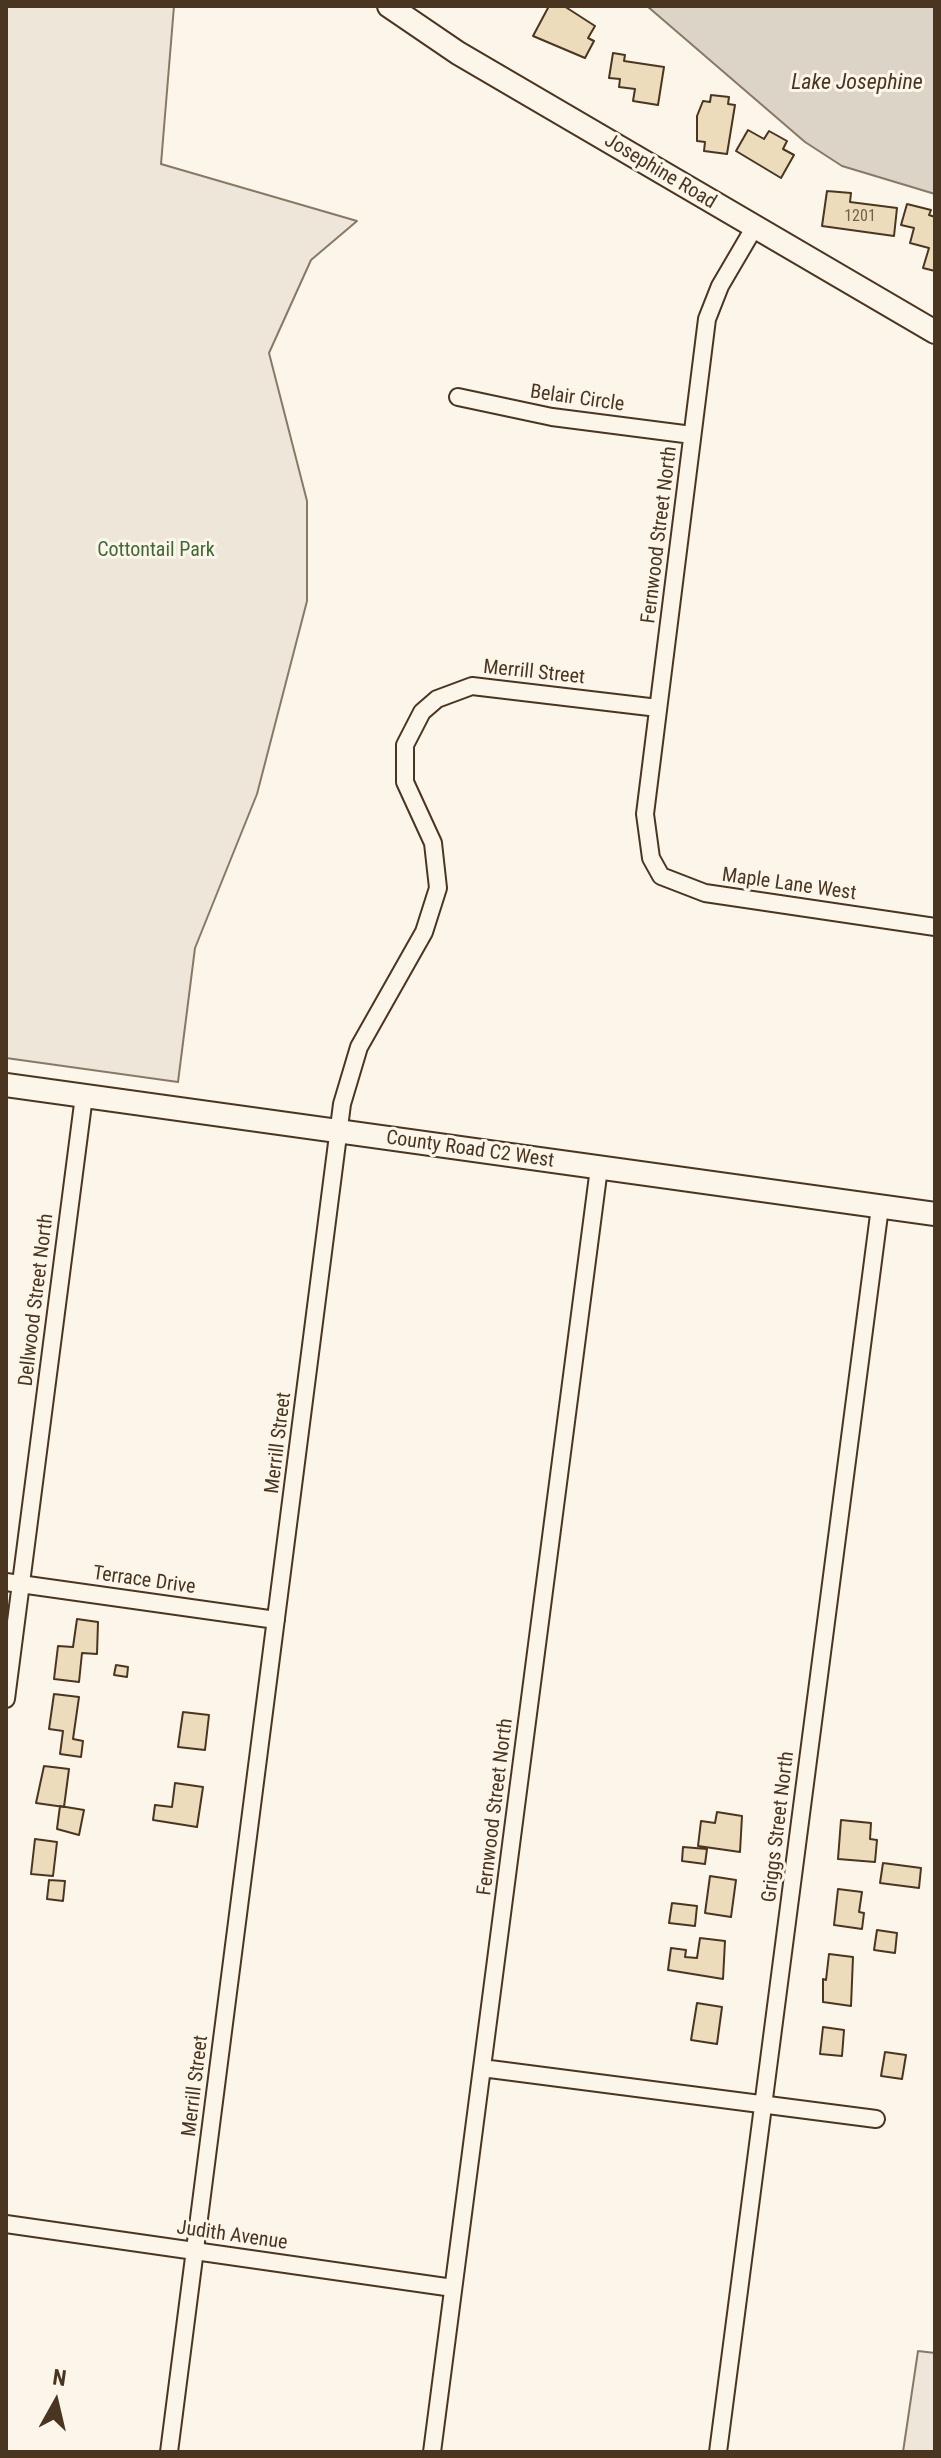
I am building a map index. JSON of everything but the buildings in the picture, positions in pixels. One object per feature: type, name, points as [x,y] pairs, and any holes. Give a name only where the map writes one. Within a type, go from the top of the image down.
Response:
[{"type":"street","name":"Josephine Road","points":[[389,6],[458,53],[935,332]]},
{"type":"street","name":"Fernwood Street North","points":[[651,858],[645,814],[707,319],[720,286],[754,228]]},
{"type":"street","name":"Belair Circle","points":[[458,397],[552,417],[692,435]]},
{"type":"street","name":"Merrill Street","points":[[169,2452],[338,1132],[348,1074],[359,1047],[434,908],[438,866],[433,843],[412,801],[403,764],[405,745],[422,712],[437,699],[472,686],[658,708]]},
{"type":"street","name":"Maple Lane West","points":[[651,858],[661,876],[705,893],[935,927]]},
{"type":"street","name":"County Road C2 West","points":[[6,1085],[935,1214]]},
{"type":"street","name":"Dellwood Street North","points":[[6,1699],[13,1583],[84,1096]]},
{"type":"street","name":"Fernwood Street North","points":[[432,2452],[599,1168]]},
{"type":"street","name":"Griggs Street North","points":[[718,2452],[880,1207]]},
{"type":"street","name":"Terrace Drive","points":[[13,1583],[276,1620]]},
{"type":"street","points":[[482,2068],[876,2119]]},
{"type":"street","name":"Judith Avenue","points":[[6,2224],[453,2288]]},
{"type":"green space","name":"Cottontail Park","points":[[6,6],[174,6],[161,164],[357,221],[311,260],[269,353],[307,501],[307,601],[257,794],[195,948],[178,1082],[6,1058]]},
{"type":"green space","points":[[918,2351],[935,2353],[935,2452],[903,2452]]},
{"type":"water","name":"Lake Josephine","points":[[647,6],[935,6],[935,194],[842,166],[805,142]]}]
